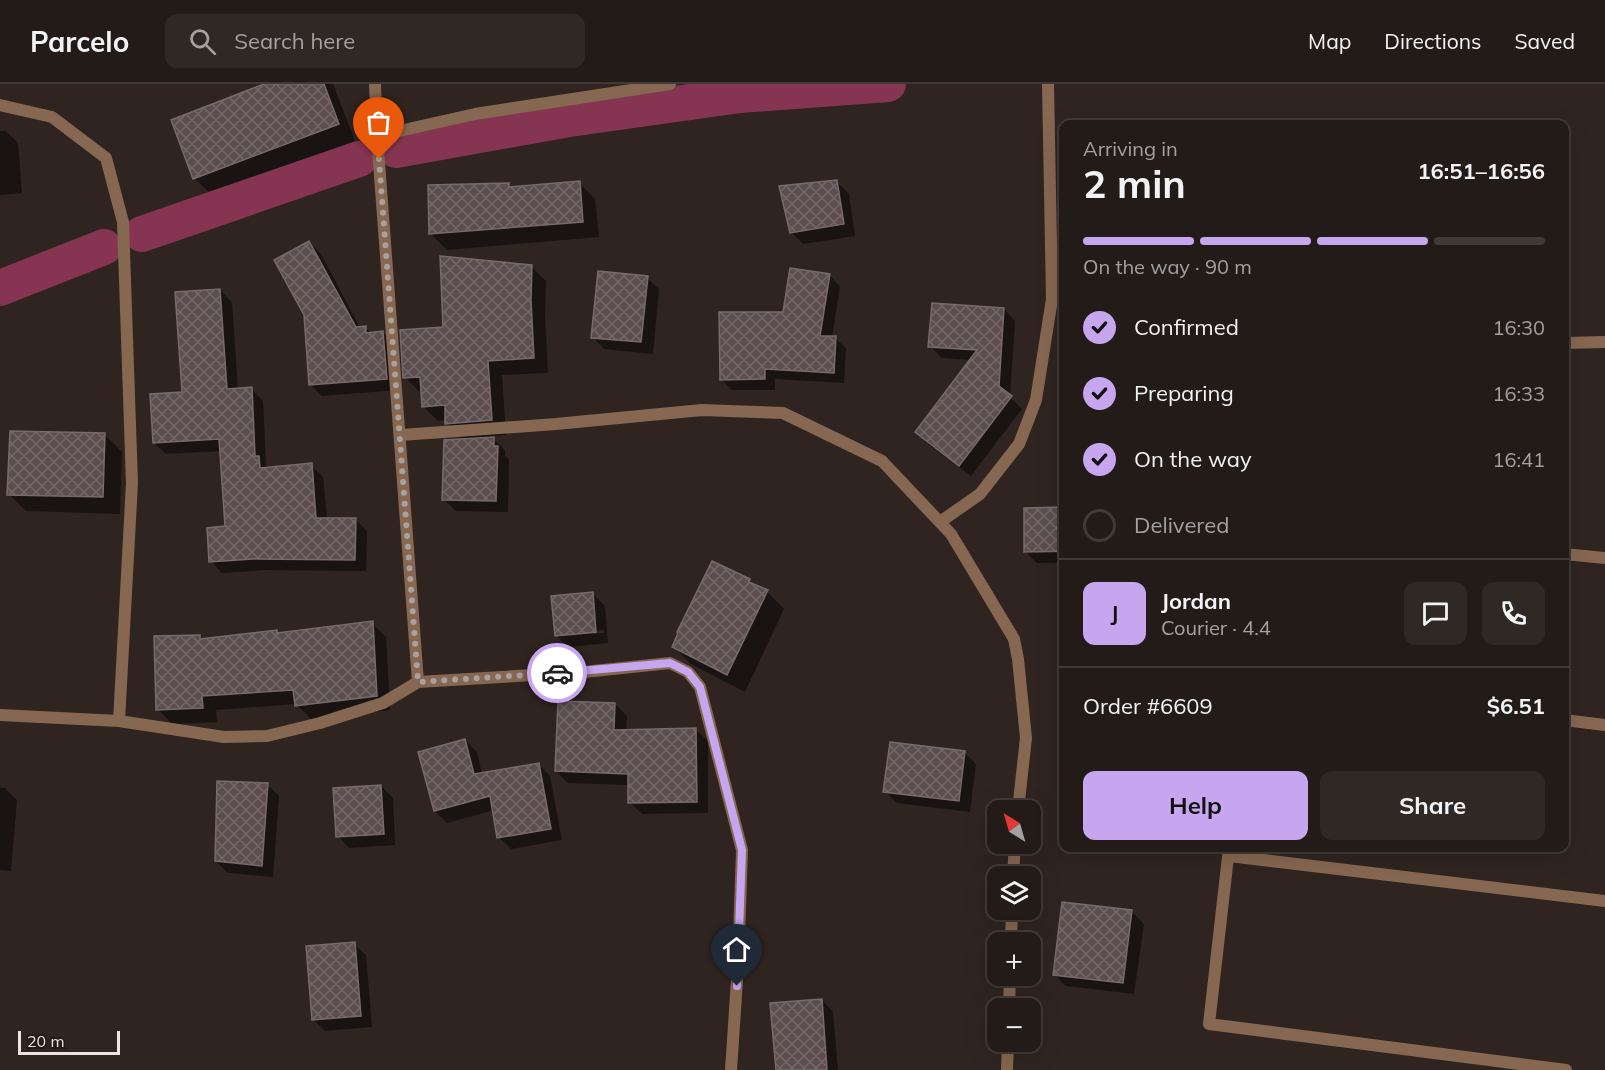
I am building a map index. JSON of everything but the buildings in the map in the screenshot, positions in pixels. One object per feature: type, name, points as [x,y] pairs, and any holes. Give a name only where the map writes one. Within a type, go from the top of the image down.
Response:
[{"type":"street","points":[[375,84],[418,682]]},
{"type":"street","points":[[377,136],[475,114],[670,84]]},
{"type":"street","points":[[940,522],[980,494],[1019,444],[1036,400],[1052,299],[1048,84]]},
{"type":"street","points":[[0,105],[52,117],[106,158],[123,222],[132,483],[119,721]]},
{"type":"street","points":[[1569,344],[1605,342]]},
{"type":"street","points":[[401,435],[556,424],[702,410],[783,413],[882,461],[951,534],[1014,639],[1026,738],[1018,800]]},
{"type":"street","points":[[1569,554],[1605,558]]},
{"type":"street","points":[[0,714],[119,721],[224,737],[267,736],[320,723],[384,703],[418,682],[584,672],[670,663],[688,672],[700,687],[742,850],[731,1070]]},
{"type":"street","points":[[1569,721],[1605,725]]},
{"type":"street","points":[[1566,1070],[1209,1024],[1229,852],[1605,901]]},
{"type":"street","points":[[1007,1070],[1008,1052]]},
{"type":"waterway","points":[[396,150],[569,119],[740,95],[888,84]]},
{"type":"waterway","points":[[142,234],[359,159]]},
{"type":"waterway","points":[[0,288],[104,247]]},
{"type":"way so far","points":[[379,159],[418,682],[557,673]]},
{"type":"route","points":[[557,673],[670,663],[688,672],[700,687],[742,850],[737,986]]}]
